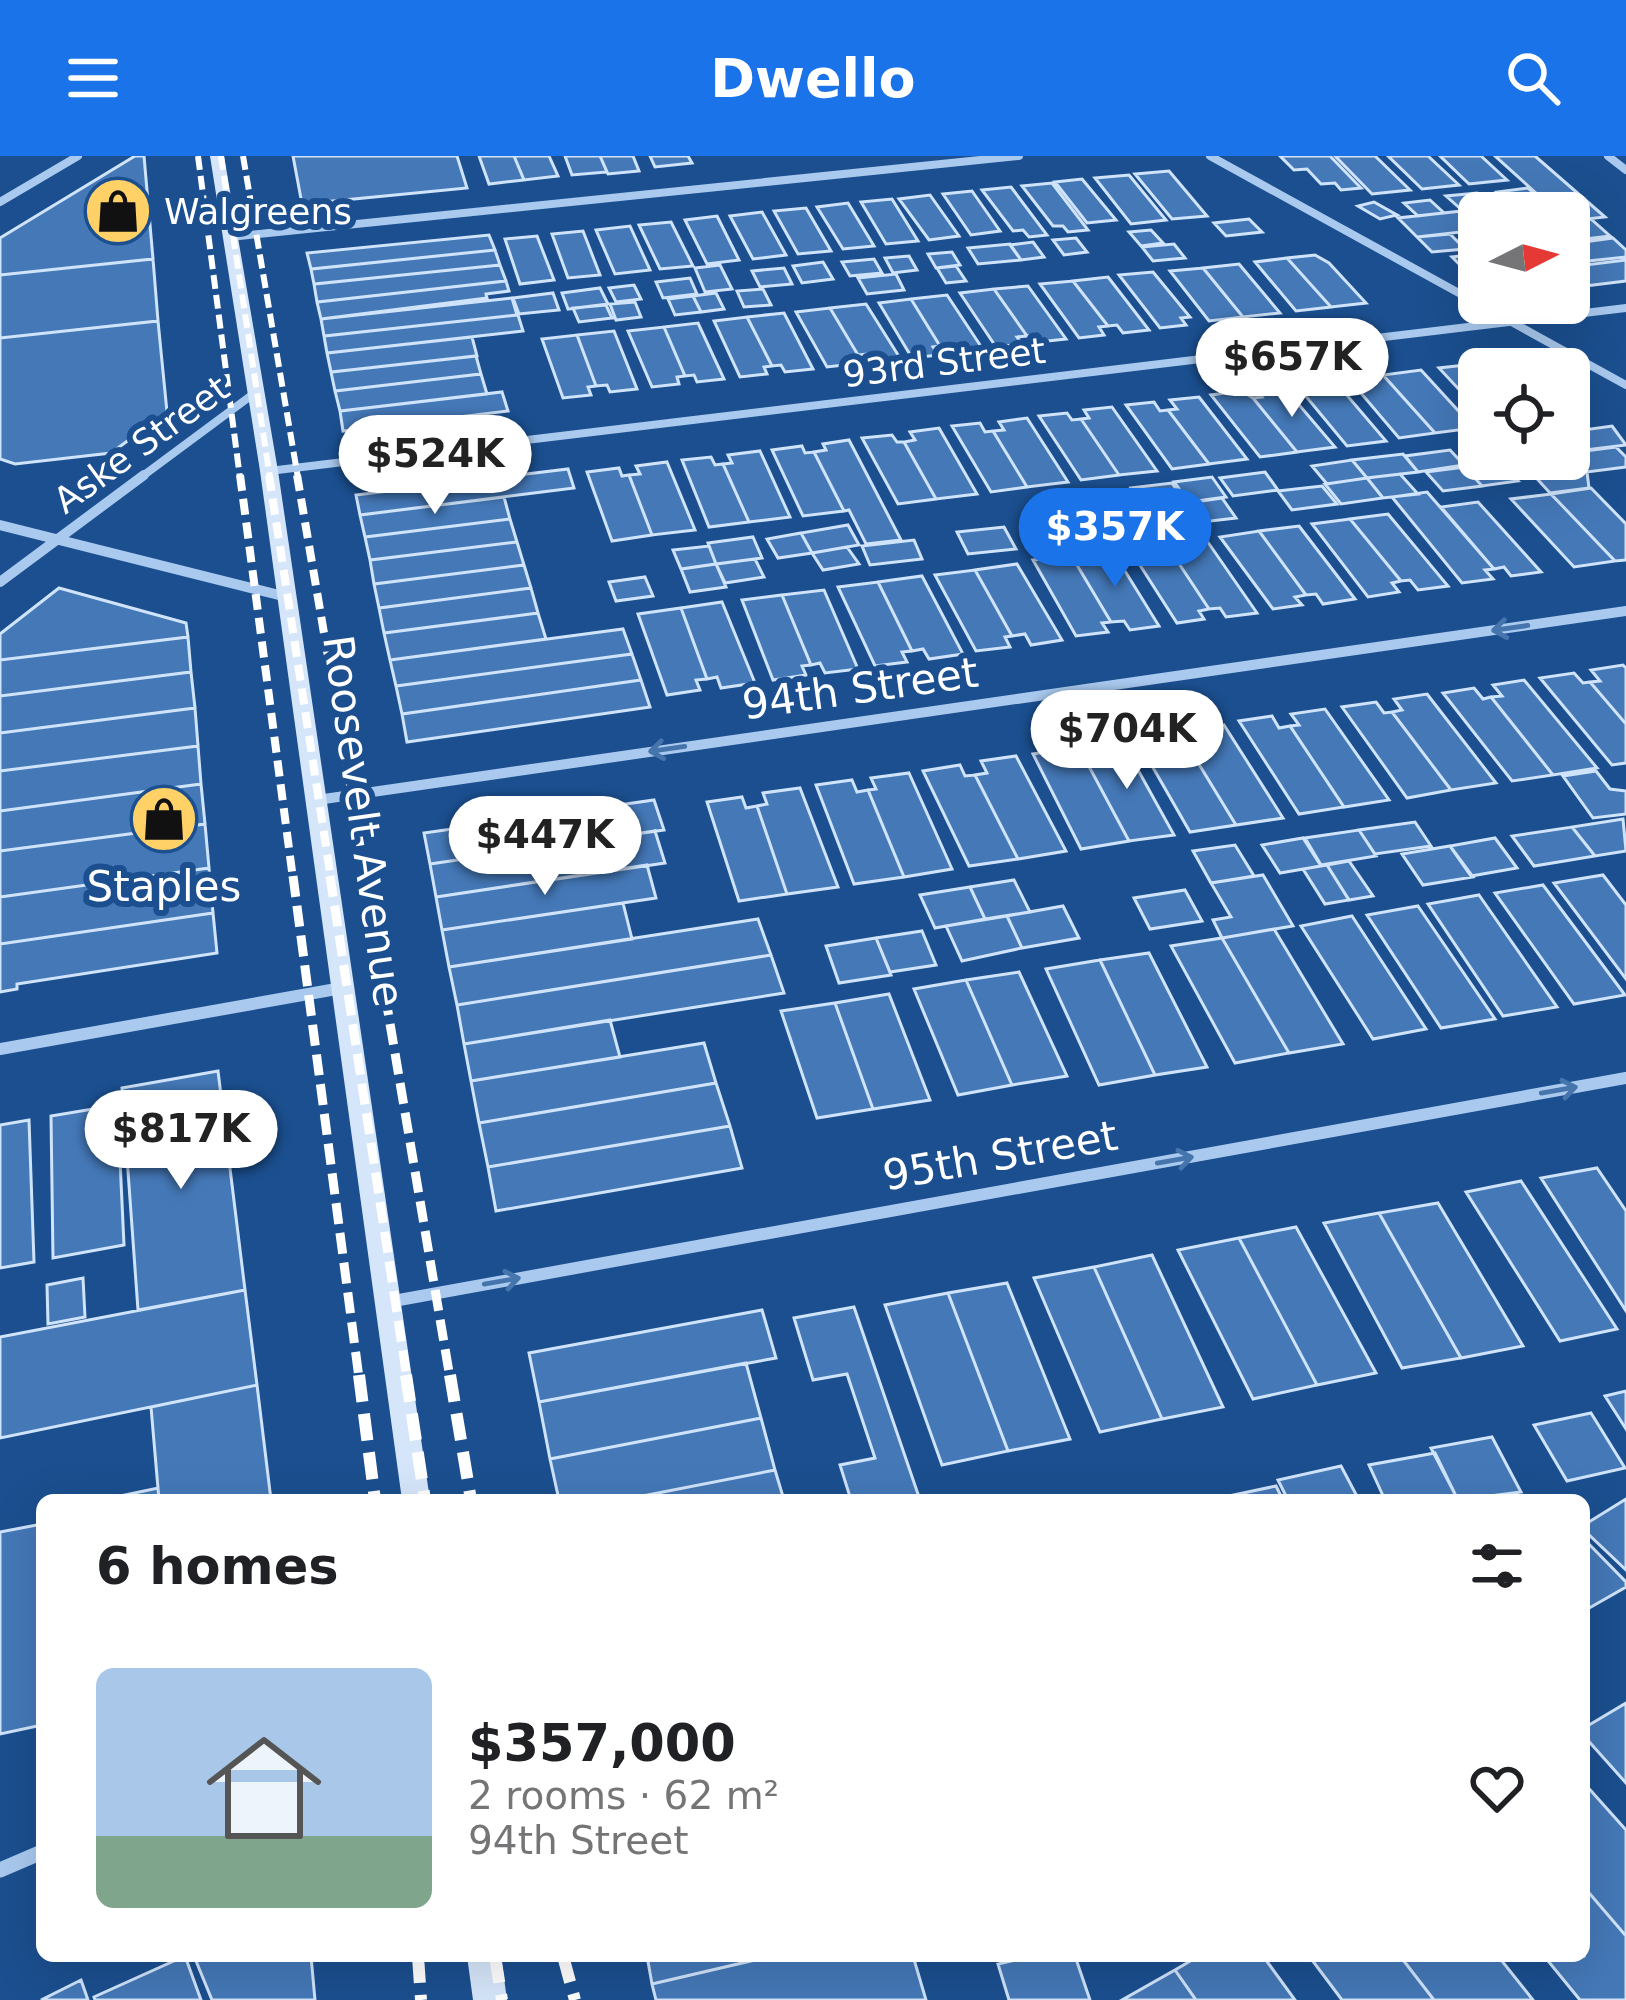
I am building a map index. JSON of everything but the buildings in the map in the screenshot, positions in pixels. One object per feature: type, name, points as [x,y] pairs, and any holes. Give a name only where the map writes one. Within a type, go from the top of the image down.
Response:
[{"type":"main road","name":"Roosevelt Avenue","points":[[217,156],[269,471],[415,1494]]},
{"type":"main road","points":[[485,1962],[490,2000]]},
{"type":"street","points":[[0,202],[78,156]]},
{"type":"street","points":[[230,237],[1019,156]]},
{"type":"street","points":[[1210,156],[1458,293]]},
{"type":"street","points":[[1609,156],[1626,170]]},
{"type":"street","name":"93rd Street","points":[[1590,312],[1626,308]]},
{"type":"street","name":"93rd Street","points":[[269,471],[1493,324]]},
{"type":"street","points":[[1514,324],[1626,386]]},
{"type":"street","name":"Aske Street","points":[[0,582],[256,392]]},
{"type":"street","points":[[0,525],[287,597]]},
{"type":"street","name":"94th Street","points":[[317,800],[1626,611]]},
{"type":"street","points":[[0,1049],[342,988]]},
{"type":"street","name":"95th Street","points":[[387,1302],[1626,1078]]},
{"type":"street","points":[[0,1870],[36,1855]]},
{"type":"railway","points":[[198,156],[240,478]]},
{"type":"railway","points":[[221,156],[270,478]]},
{"type":"railway","points":[[243,156],[298,478]]},
{"type":"railway","points":[[240,475],[293,879]]},
{"type":"railway","points":[[269,475],[331,879]]},
{"type":"railway","points":[[297,475],[366,879]]},
{"type":"railway","points":[[293,876],[359,1378]]},
{"type":"railway","points":[[330,876],[407,1378]]},
{"type":"railway","points":[[365,876],[450,1378]]},
{"type":"railway","points":[[359,1375],[374,1494]]},
{"type":"railway","points":[[406,1375],[424,1494]]},
{"type":"railway","points":[[450,1375],[470,1494]]},
{"type":"railway","points":[[418,1962],[421,2000]]},
{"type":"railway","points":[[496,1962],[502,2000]]},
{"type":"railway","points":[[565,1962],[575,2000]]},
{"type":"place","name":"Walgreens","points":[[118,211]]},
{"type":"place","name":"Staples","points":[[164,819]]}]
